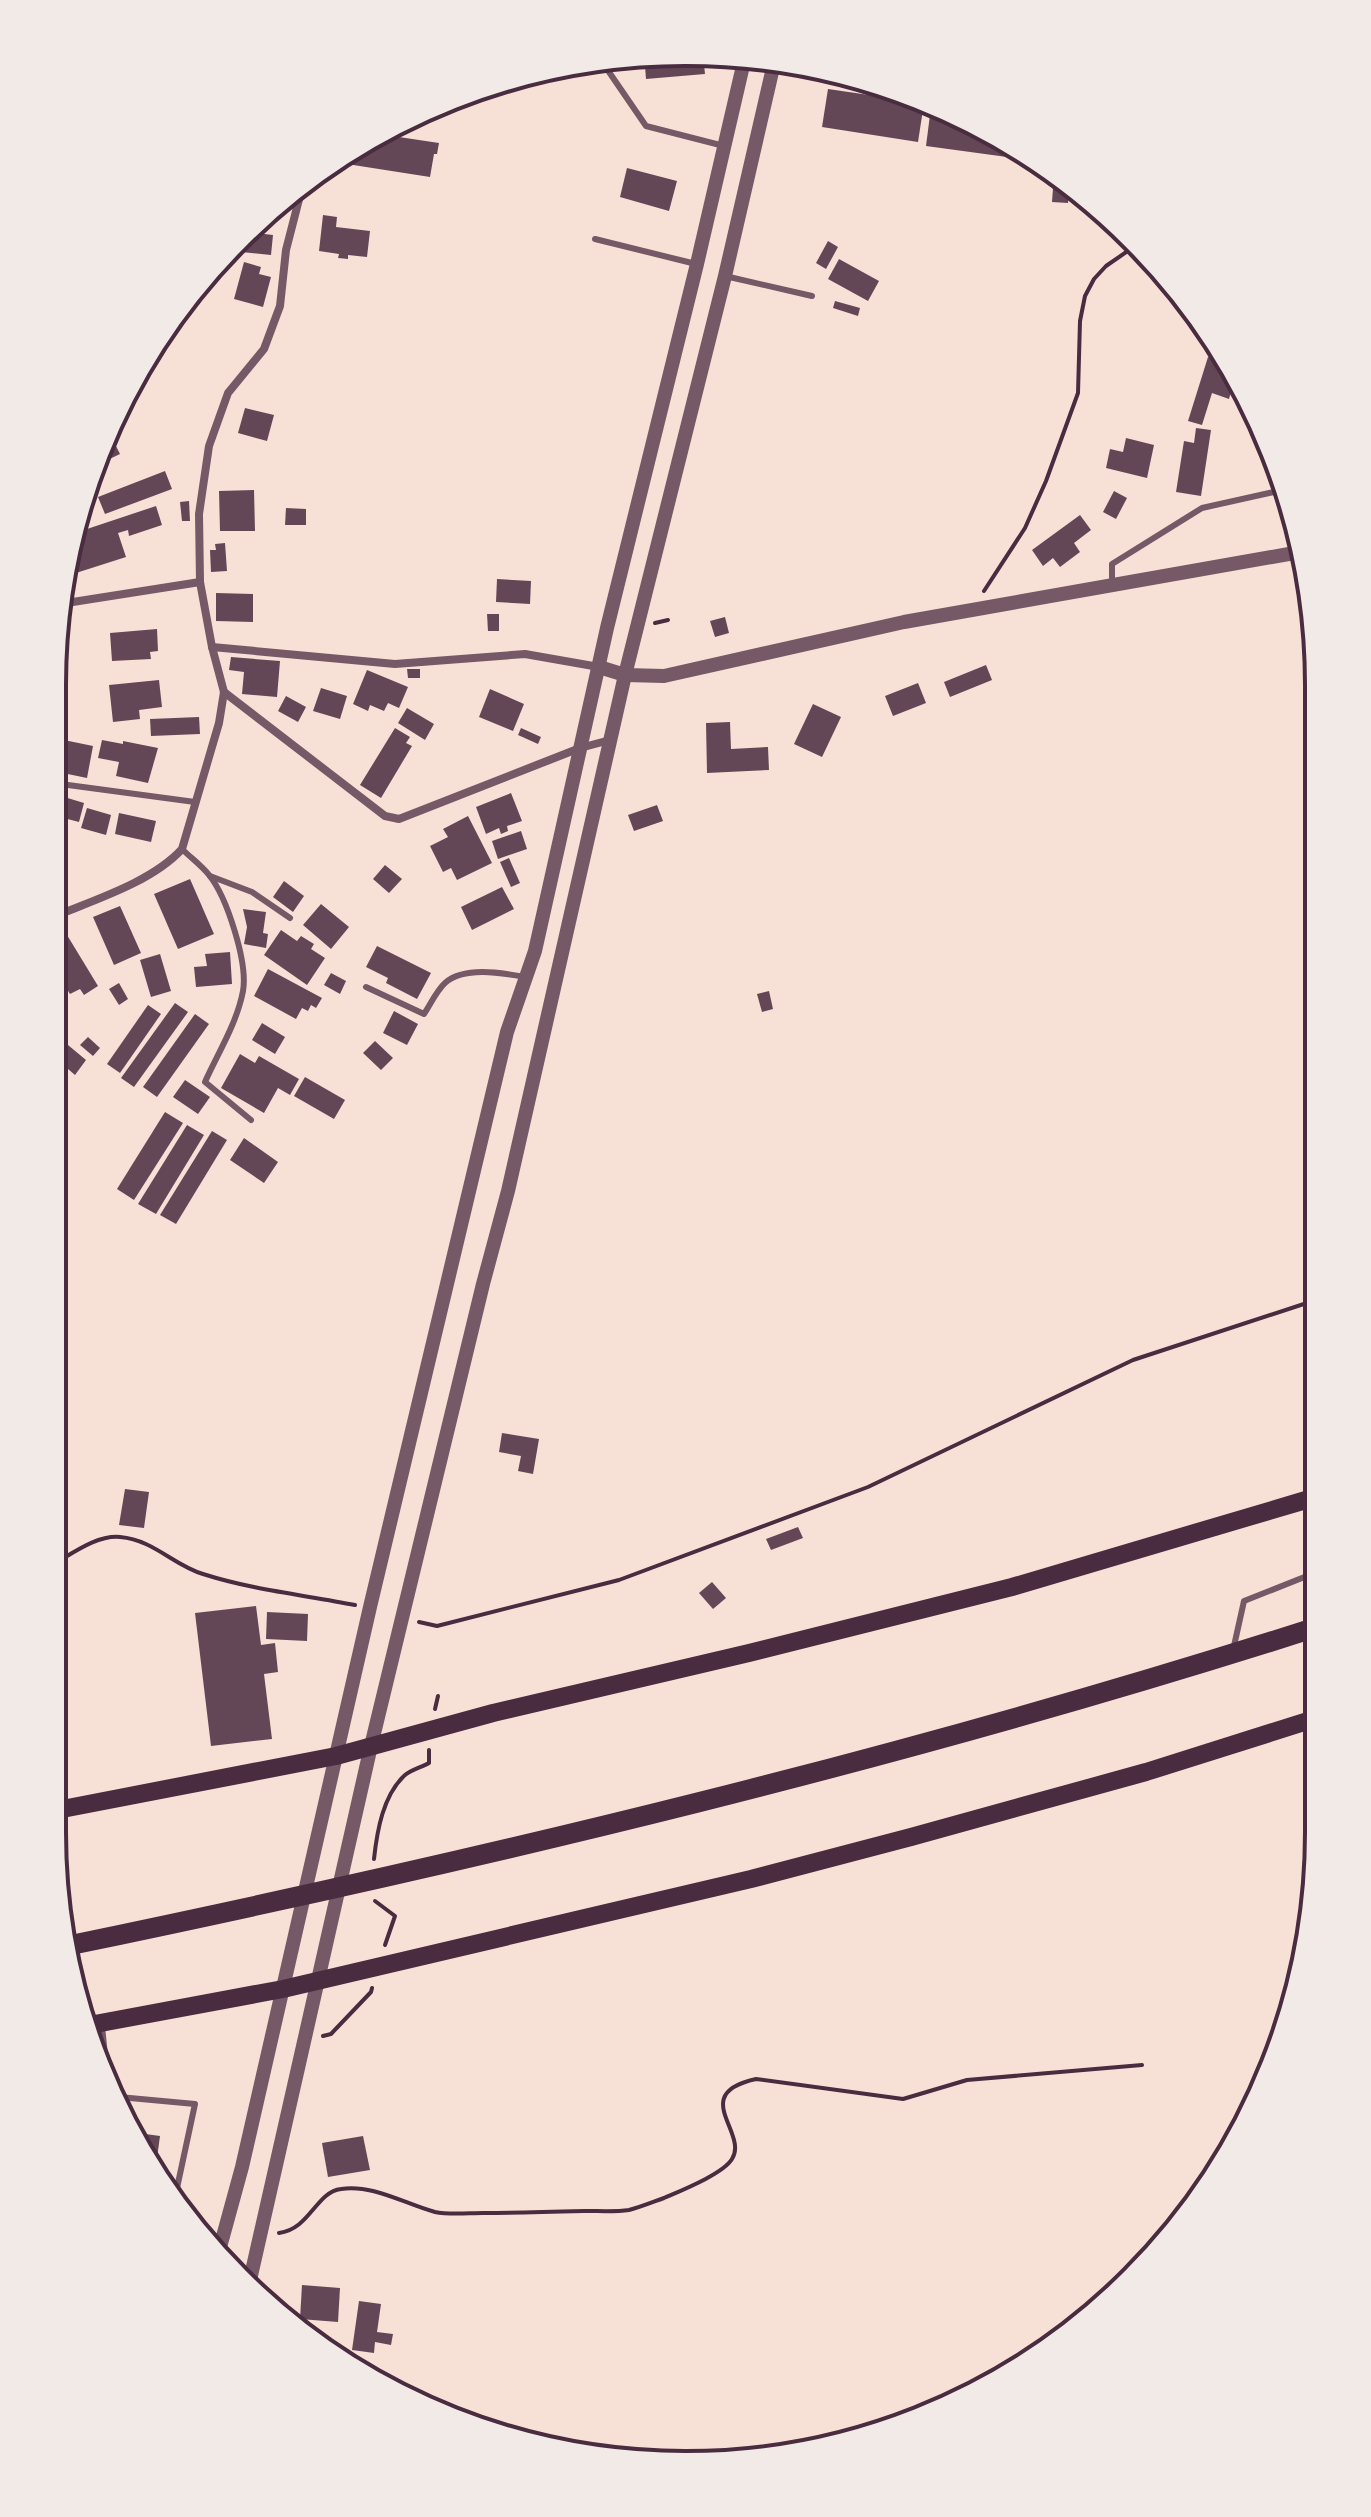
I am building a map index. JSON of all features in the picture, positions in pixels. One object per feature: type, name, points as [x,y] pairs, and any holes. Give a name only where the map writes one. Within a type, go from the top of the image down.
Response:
[{"type":"highway","points":[[66,1808],[336,1756],[493,1713],[1012,1587],[1305,1500]]},
{"type":"highway","points":[[77,1944],[444,1864],[713,1799],[897,1751],[1305,1631]]},
{"type":"highway","points":[[97,2023],[283,1989],[751,1879],[1146,1772],[1305,1722]]},
{"type":"street","points":[[222,2242],[242,2167],[370,1607],[507,1032],[535,951],[599,667],[742,69]]},
{"type":"street","points":[[251,2274],[401,1619],[508,1191],[625,675],[725,276],[772,72]]},
{"type":"street","points":[[66,911],[135,882],[174,859],[182,849],[219,723],[224,692],[200,582],[199,514],[209,446],[228,393],[264,349],[280,306],[286,250],[298,202]]},
{"type":"street","points":[[212,647],[395,664],[525,654],[599,667],[625,675],[664,676],[904,622],[1290,554]]},
{"type":"street","points":[[71,602],[200,582]]},
{"type":"street","points":[[224,692],[385,816],[399,819],[580,748],[610,740]]},
{"type":"lane","points":[[609,72],[646,126],[724,146]]},
{"type":"lane","points":[[595,239],[697,264]]},
{"type":"lane","points":[[725,276],[812,296]]},
{"type":"lane","points":[[1112,585],[1112,564],[1202,508],[1274,492]]},
{"type":"lane","points":[[68,785],[195,802]]},
{"type":"lane","points":[[182,849],[210,876],[232,921],[243,959],[243,990],[233,1023],[205,1082],[251,1120]]},
{"type":"lane","points":[[210,876],[252,892],[290,918]]},
{"type":"lane","points":[[366,987],[424,1014],[445,983],[464,973],[526,977]]},
{"type":"lane","points":[[1233,1654],[1244,1601],[1305,1577]]},
{"type":"lane","points":[[127,2098],[195,2104],[177,2186]]},
{"type":"path","points":[[972,610],[1025,528],[1078,393],[1080,321],[1085,296],[1106,266],[1128,251]]},
{"type":"path","points":[[401,1619],[437,1626],[619,1580],[868,1487],[1133,1360],[1305,1304]]},
{"type":"path","points":[[66,1557],[92,1543],[119,1537],[149,1543],[190,1570],[206,1575],[278,1593],[370,1607]]},
{"type":"path","points":[[261,2236],[287,2232],[306,2221],[328,2194],[340,2189],[366,2191],[403,2200],[437,2213],[628,2210],[666,2197],[718,2172],[732,2161],[736,2150],[724,2117],[723,2103],[729,2089],[740,2082],[756,2079],[903,2099],[967,2080],[1142,2065]]},
{"type":"building","points":[[704,66],[705,74],[646,79],[645,67]]},
{"type":"building","points":[[828,89],[875,96],[922,113],[918,142],[822,127]]},
{"type":"building","points":[[930,116],[1009,157],[926,146]]},
{"type":"building","points":[[399,137],[439,143],[430,177],[350,165]]},
{"type":"building","points":[[627,168],[677,181],[669,211],[620,197]]},
{"type":"building","points":[[1053,187],[1068,198],[1068,203],[1052,202]]},
{"type":"building","points":[[323,215],[337,217],[336,227],[370,231],[367,257],[348,255],[348,259],[338,258],[339,254],[319,251]]},
{"type":"building","points":[[262,234],[273,235],[271,255],[242,252]]},
{"type":"building","points":[[828,241],[838,247],[826,269],[816,263]]},
{"type":"building","points":[[839,259],[879,281],[868,301],[828,279]]},
{"type":"building","points":[[244,262],[261,267],[259,274],[271,277],[263,307],[234,299]]},
{"type":"building","points":[[835,301],[860,308],[858,316],[833,308]]},
{"type":"building","points":[[1208,357],[1211,358],[1231,393],[1229,399],[1212,393],[1202,425],[1188,421]]},
{"type":"building","points":[[245,408],[274,415],[267,441],[238,433]]},
{"type":"building","points":[[1196,428],[1211,430],[1201,496],[1176,492],[1184,441],[1194,443]]},
{"type":"building","points":[[1126,438],[1154,445],[1147,478],[1106,468],[1110,449],[1123,452]]},
{"type":"building","points":[[115,444],[120,454],[109,459]]},
{"type":"building","points":[[165,471],[172,489],[105,514],[98,497]]},
{"type":"building","points":[[254,490],[255,531],[220,531],[219,491]]},
{"type":"building","points":[[1114,491],[1127,498],[1116,519],[1103,512]]},
{"type":"building","points":[[189,501],[190,521],[182,521],[180,502]]},
{"type":"building","points":[[156,506],[162,525],[129,536],[128,530],[118,533],[126,557],[77,573],[86,529]]},
{"type":"building","points":[[286,508],[306,509],[306,525],[285,525]]},
{"type":"building","points":[[1080,515],[1091,530],[1074,543],[1080,552],[1060,567],[1053,558],[1043,566],[1032,550]]},
{"type":"building","points":[[225,543],[227,571],[211,572],[210,550],[216,550],[215,544]]},
{"type":"building","points":[[497,579],[531,581],[530,604],[496,602]]},
{"type":"building","points":[[216,593],[253,594],[253,622],[216,621]]},
{"type":"building","points":[[487,614],[499,614],[499,631],[488,631]]},
{"type":"building","points":[[725,617],[729,633],[715,637],[710,621]]},
{"type":"building","points":[[157,629],[158,651],[150,652],[151,659],[112,661],[110,633]]},
{"type":"building","points":[[231,657],[280,661],[277,697],[242,694],[244,672],[229,670]]},
{"type":"building","points":[[986,665],[992,680],[950,697],[944,682]]},
{"type":"building","points":[[407,669],[420,669],[420,678],[408,678]]},
{"type":"building","points":[[367,670],[408,687],[399,708],[388,703],[384,711],[370,705],[368,711],[353,704]]},
{"type":"building","points":[[159,680],[162,707],[139,710],[140,719],[113,722],[109,685]]},
{"type":"building","points":[[918,683],[926,703],[893,716],[885,696]]},
{"type":"building","points":[[321,688],[347,696],[340,719],[313,711]]},
{"type":"building","points":[[490,689],[524,704],[513,731],[479,717]]},
{"type":"building","points":[[286,696],[306,707],[298,722],[278,711]]},
{"type":"building","points":[[813,704],[841,717],[822,757],[794,744]]},
{"type":"building","points":[[407,708],[434,724],[425,740],[398,723]]},
{"type":"building","points":[[199,717],[200,734],[151,736],[150,719]]},
{"type":"building","points":[[730,722],[731,749],[768,747],[769,770],[707,773],[706,723]]},
{"type":"building","points":[[395,728],[410,737],[406,743],[412,746],[381,798],[360,785]]},
{"type":"building","points":[[521,728],[541,737],[538,744],[518,735]]},
{"type":"building","points":[[66,740],[93,746],[87,778],[66,774]]},
{"type":"building","points":[[102,740],[158,748],[148,783],[116,776],[119,762],[98,758]]},
{"type":"building","points":[[511,793],[522,821],[507,826],[508,831],[501,834],[499,828],[486,834],[476,807]]},
{"type":"building","points":[[66,798],[84,803],[79,822],[66,819]]},
{"type":"building","points":[[657,805],[663,821],[634,831],[628,815]]},
{"type":"building","points":[[87,808],[111,815],[106,835],[81,828]]},
{"type":"building","points":[[119,813],[156,821],[151,842],[115,834]]},
{"type":"building","points":[[468,816],[492,863],[457,880],[451,868],[443,872],[430,846],[448,837],[443,829]]},
{"type":"building","points":[[521,831],[527,849],[498,859],[492,841]]},
{"type":"building","points":[[509,858],[520,883],[511,887],[500,862]]},
{"type":"building","points":[[385,865],[402,879],[389,893],[373,879]]},
{"type":"building","points":[[190,879],[214,934],[178,949],[154,894]]},
{"type":"building","points":[[284,881],[304,896],[293,912],[273,897]]},
{"type":"building","points":[[502,887],[514,909],[472,930],[461,907]]},
{"type":"building","points":[[321,904],[349,927],[331,949],[303,925]]},
{"type":"building","points":[[120,906],[141,953],[114,965],[93,917]]},
{"type":"building","points":[[243,909],[266,912],[263,933],[268,934],[266,948],[244,944],[247,927]]},
{"type":"building","points":[[281,930],[297,941],[301,936],[314,944],[311,949],[325,958],[307,985],[264,955]]},
{"type":"building","points":[[66,936],[98,986],[84,995],[80,989],[70,994],[66,988]]},
{"type":"building","points":[[377,946],[431,973],[417,999],[386,983],[388,978],[366,967]]},
{"type":"building","points":[[230,952],[232,984],[196,987],[194,967],[207,966],[205,954]]},
{"type":"building","points":[[160,954],[171,991],[151,997],[140,960]]},
{"type":"building","points":[[268,969],[322,998],[316,1008],[311,1005],[308,1011],[302,1008],[296,1019],[254,996]]},
{"type":"building","points":[[331,973],[346,981],[340,994],[324,985]]},
{"type":"building","points":[[119,983],[128,999],[119,1005],[109,989]]},
{"type":"building","points":[[769,991],[773,1009],[762,1012],[757,994]]},
{"type":"building","points":[[175,1003],[188,1012],[134,1087],[121,1078]]},
{"type":"building","points":[[148,1005],[161,1014],[120,1073],[107,1064]]},
{"type":"building","points":[[394,1011],[418,1024],[407,1045],[383,1033]]},
{"type":"building","points":[[195,1014],[209,1024],[157,1097],[143,1087]]},
{"type":"building","points":[[262,1023],[285,1037],[275,1054],[252,1040]]},
{"type":"building","points":[[88,1037],[100,1048],[93,1056],[80,1045]]},
{"type":"building","points":[[375,1041],[393,1058],[381,1070],[363,1053]]},
{"type":"building","points":[[66,1043],[86,1060],[75,1075],[66,1067]]},
{"type":"building","points":[[240,1054],[255,1063],[259,1056],[299,1079],[290,1095],[278,1088],[264,1113],[221,1088]]},
{"type":"building","points":[[305,1077],[345,1100],[334,1119],[294,1096]]},
{"type":"building","points":[[185,1080],[210,1097],[198,1114],[173,1097]]},
{"type":"building","points":[[165,1112],[183,1123],[134,1200],[117,1189]]},
{"type":"building","points":[[187,1125],[204,1135],[156,1214],[138,1204]]},
{"type":"building","points":[[212,1131],[227,1140],[176,1224],[160,1215]]},
{"type":"building","points":[[244,1138],[278,1162],[264,1183],[230,1160]]},
{"type":"building","points":[[502,1433],[539,1439],[533,1474],[518,1471],[521,1456],[499,1452]]},
{"type":"building","points":[[125,1489],[149,1492],[144,1528],[119,1525]]},
{"type":"building","points":[[798,1527],[803,1538],[771,1550],[766,1539]]},
{"type":"building","points":[[712,1582],[726,1598],[713,1609],[699,1593]]},
{"type":"building","points":[[256,1606],[261,1645],[275,1643],[278,1672],[264,1674],[272,1739],[211,1746],[195,1613]]},
{"type":"building","points":[[267,1612],[308,1614],[307,1641],[266,1639]]},
{"type":"building","points":[[145,2134],[160,2136],[157,2155]]},
{"type":"building","points":[[363,2136],[370,2170],[328,2177],[322,2143]]},
{"type":"building","points":[[302,2285],[340,2288],[338,2322],[300,2316]]},
{"type":"building","points":[[359,2301],[381,2304],[377,2332],[393,2334],[391,2345],[375,2342],[374,2353],[352,2350]]}]
